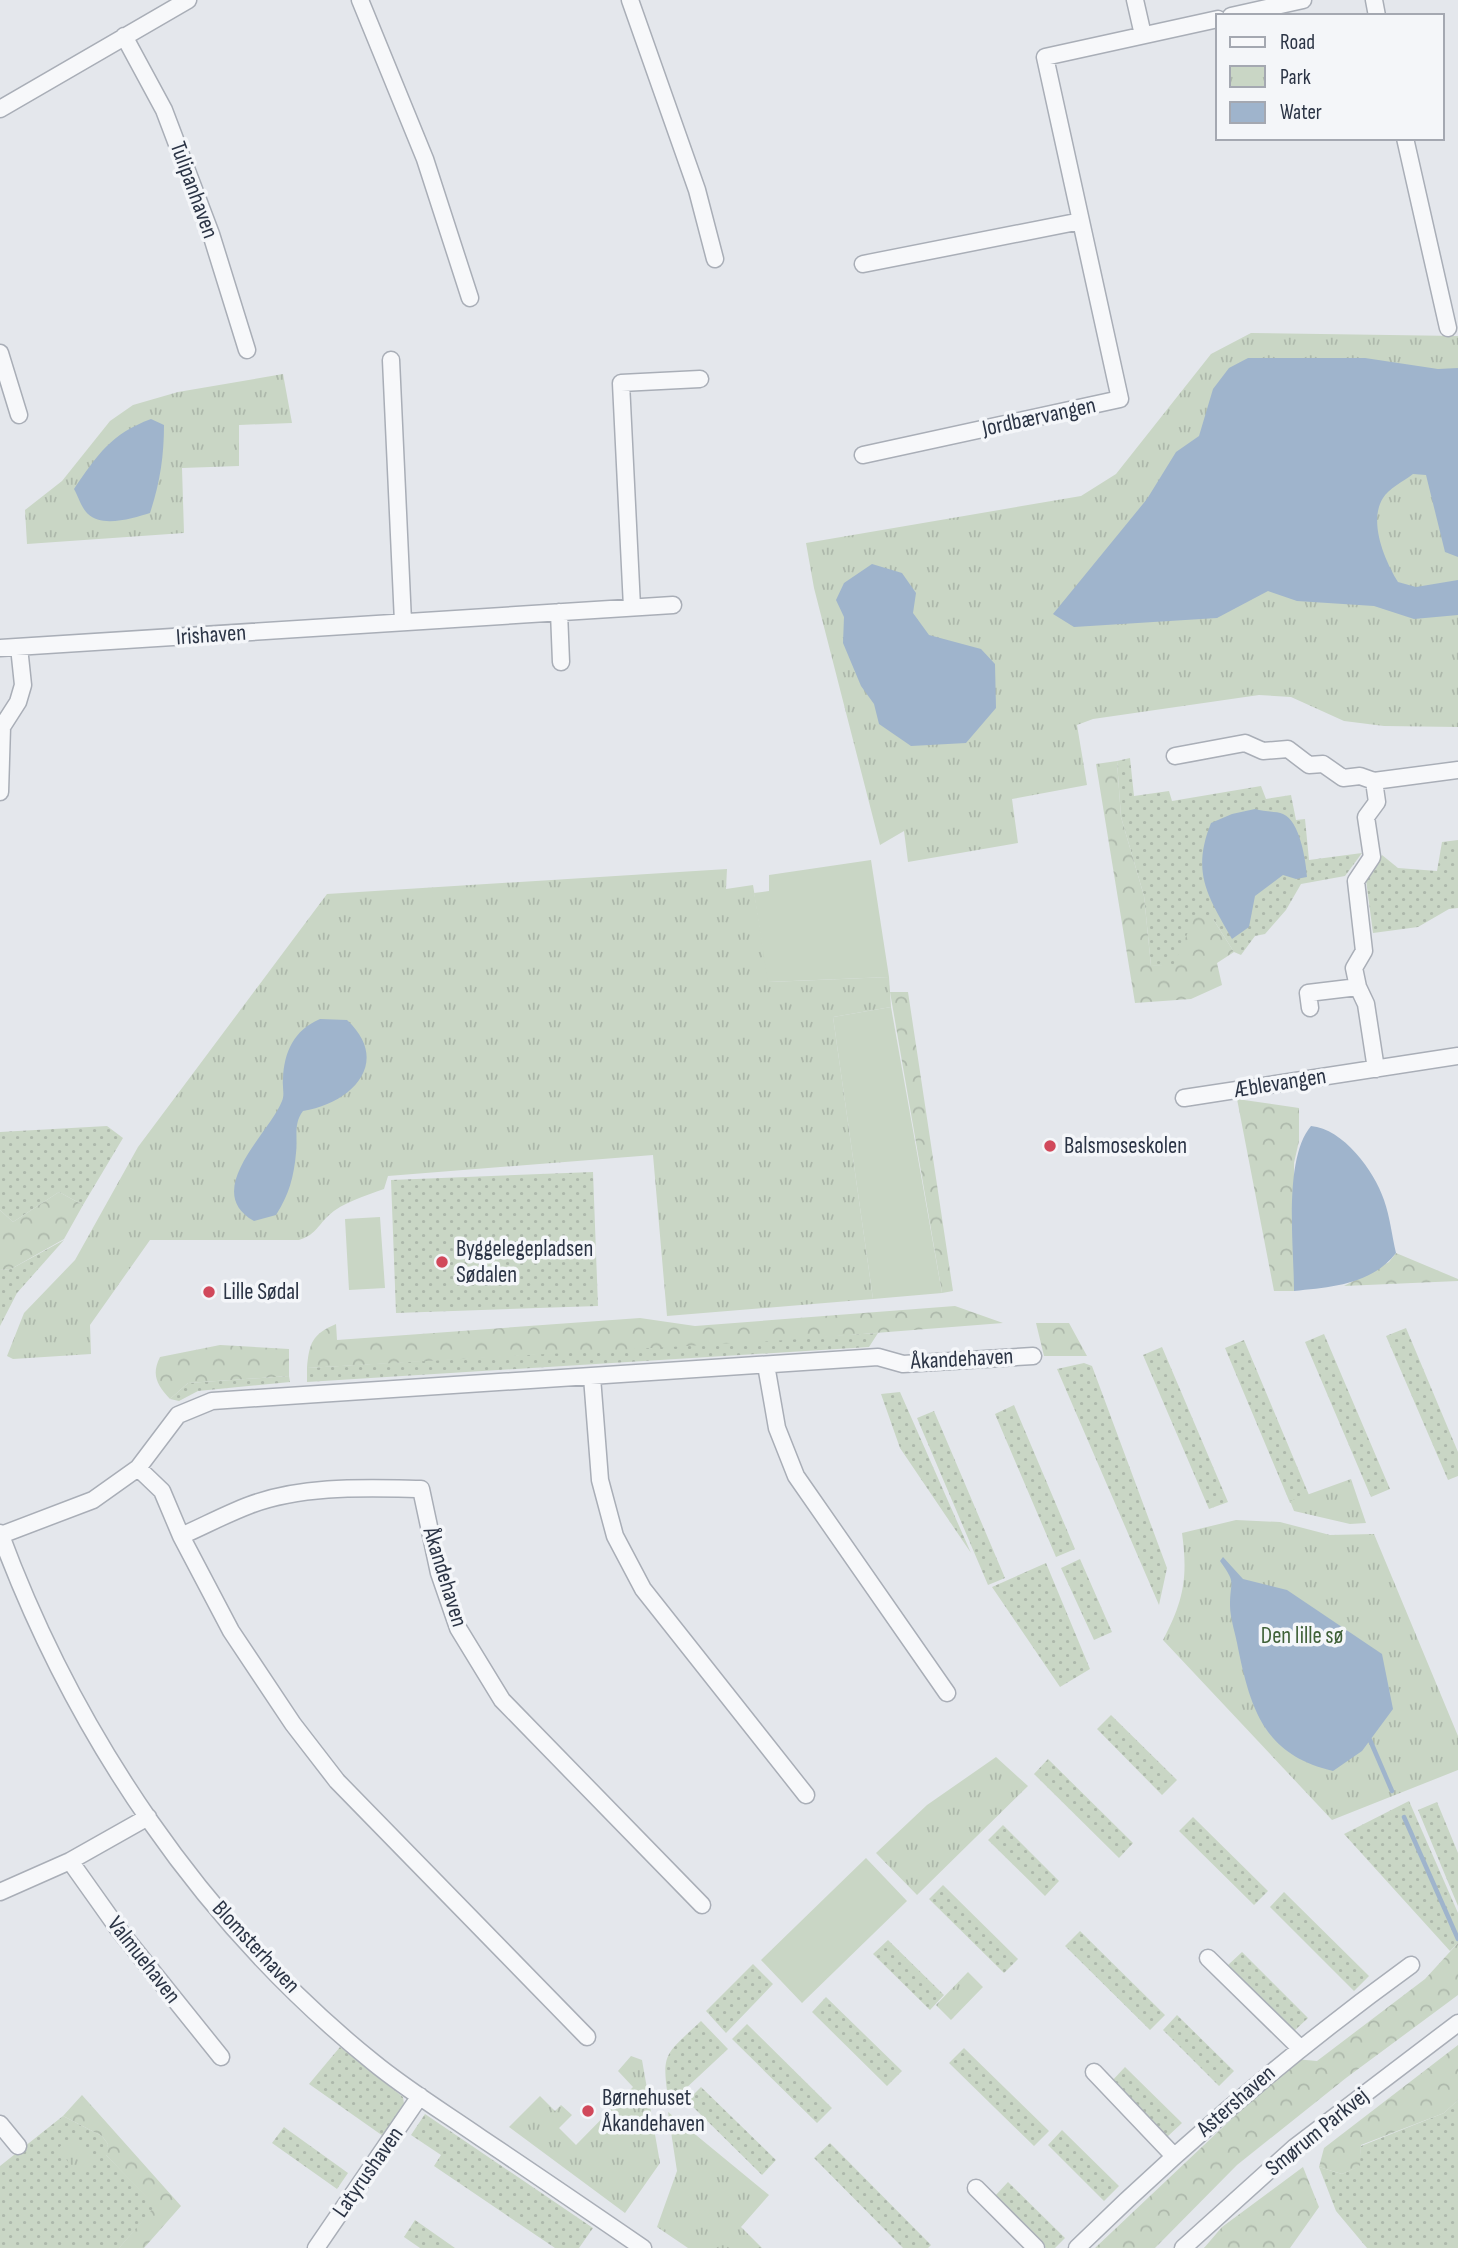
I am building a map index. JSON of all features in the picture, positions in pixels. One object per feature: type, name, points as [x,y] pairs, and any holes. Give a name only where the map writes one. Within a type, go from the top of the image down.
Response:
[{"type":"street","points":[[0,108],[188,0]]},
{"type":"street","points":[[360,0],[425,159],[470,298]]},
{"type":"street","points":[[630,0],[697,190],[715,259]]},
{"type":"street","points":[[1135,0],[1143,35]]},
{"type":"street","points":[[1240,14],[1303,0]]},
{"type":"street","name":"Jordbærvangen","points":[[863,456],[1120,399],[1045,57],[1216,19]]},
{"type":"street","name":"Tulipanhaven","points":[[124,36],[164,110],[211,234],[247,350]]},
{"type":"street","points":[[1405,140],[1448,328]]},
{"type":"street","points":[[863,264],[1081,221]]},
{"type":"street","points":[[0,353],[19,415]]},
{"type":"street","points":[[391,360],[403,622]]},
{"type":"street","points":[[632,607],[621,383],[700,379]]},
{"type":"street","name":"Irishaven","points":[[0,648],[673,605]]},
{"type":"street","points":[[559,612],[561,662]]},
{"type":"street","points":[[0,792],[2,727],[18,702],[23,685],[19,647]]},
{"type":"street","points":[[1175,755],[1245,743],[1263,751],[1288,749],[1309,765],[1323,764],[1343,778],[1360,776],[1374,780],[1458,770]]},
{"type":"street","points":[[1374,780],[1377,802],[1366,817],[1371,857],[1356,881],[1364,951],[1354,968],[1366,1004],[1376,1069]]},
{"type":"street","points":[[1310,1008],[1308,993],[1358,986]]},
{"type":"street","name":"Æblevangen","points":[[1184,1098],[1458,1056]]},
{"type":"street","name":"Åkandehaven","points":[[0,1534],[93,1500],[138,1468],[178,1415],[212,1401],[878,1357],[903,1364],[1033,1356]]},
{"type":"street","points":[[766,1365],[777,1428],[796,1476],[947,1693]]},
{"type":"street","points":[[592,1377],[600,1480],[615,1536],[643,1589],[806,1795]]},
{"type":"street","points":[[138,1468],[162,1491],[181,1536],[231,1631],[257,1672],[337,1781],[587,2037]]},
{"type":"street","name":"Åkandehaven","points":[[181,1536],[251,1504],[298,1494],[354,1488],[421,1489],[439,1573],[458,1629],[502,1700],[702,1905]]},
{"type":"street","name":"Blomsterhaven","points":[[0,1534],[51,1656],[94,1736],[188,1872],[253,1948],[342,2036],[420,2096],[643,2248]]},
{"type":"street","points":[[0,1892],[71,1861],[148,1817]]},
{"type":"street","name":"Valmuehaven","points":[[71,1861],[119,1930],[221,2057]]},
{"type":"street","name":"Astershaven","points":[[1208,1958],[1300,2048]]},
{"type":"street","name":"Astershaven","points":[[1077,2248],[1174,2156],[1300,2048],[1411,1965]]},
{"type":"street","name":"Smørum Parkvej","points":[[1183,2248],[1295,2147],[1458,2023]]},
{"type":"street","points":[[1094,2072],[1174,2156]]},
{"type":"street","name":"Latyrushaven","points":[[316,2248],[420,2096]]},
{"type":"street","points":[[0,2124],[18,2146]]},
{"type":"street","points":[[976,2188],[1036,2248]]},
{"type":"green space","points":[[1251,333],[1458,336],[1458,727],[1384,726],[1344,721],[1291,697],[1259,695],[1093,719],[1077,725],[1087,785],[1012,799],[1018,843],[908,862],[904,831],[880,845],[814,588],[806,543],[1081,496],[1116,474],[1211,354]]},
{"type":"green space","points":[[283,374],[292,423],[239,425],[239,466],[182,468],[184,533],[27,544],[25,510],[62,481],[110,421],[133,405],[178,392]]},
{"type":"green space","points":[[1130,758],[1134,796],[1169,791],[1172,801],[1261,786],[1266,799],[1291,795],[1296,820],[1305,819],[1309,860],[1362,853],[1345,876],[1301,884],[1286,910],[1265,934],[1255,936],[1241,955],[1234,952],[1213,919],[1174,965],[1151,966],[1144,896],[1121,817],[1117,761]]},
{"type":"green space","points":[[1117,761],[1121,817],[1144,896],[1151,966],[1174,964],[1196,914],[1213,919],[1234,952],[1217,963],[1222,985],[1191,999],[1135,1003],[1096,764]]},
{"type":"green space","points":[[1458,840],[1458,908],[1449,909],[1418,927],[1373,933],[1366,880],[1382,855],[1398,868],[1437,871],[1442,842]]},
{"type":"green space","points":[[871,860],[889,977],[768,982],[754,893],[769,891],[769,875]]},
{"type":"green space","points":[[727,869],[726,889],[753,885],[769,982],[889,977],[891,1007],[833,1017],[873,1299],[667,1316],[653,1155],[388,1176],[384,1189],[340,1207],[312,1233],[299,1240],[150,1240],[90,1325],[91,1354],[13,1359],[7,1356],[24,1313],[75,1260],[138,1147],[327,894]]},
{"type":"green space","points":[[890,992],[908,992],[953,1291],[942,1293]]},
{"type":"green space","points":[[891,1007],[942,1293],[873,1299],[833,1017]]},
{"type":"green space","points":[[1237,1099],[1299,1108],[1299,1141],[1294,1163],[1294,1291],[1274,1291]]},
{"type":"green space","points":[[107,1126],[123,1138],[83,1205],[59,1192],[13,1222],[0,1210],[0,1132]]},
{"type":"green space","points":[[593,1172],[598,1306],[396,1313],[391,1180]]},
{"type":"green space","points":[[59,1192],[83,1205],[64,1239],[11,1269],[0,1270],[0,1210],[13,1222]]},
{"type":"green space","points":[[380,1217],[385,1288],[349,1290],[345,1219]]},
{"type":"green space","points":[[64,1240],[17,1293],[0,1326],[0,1270],[11,1269]]},
{"type":"green space","points":[[1396,1253],[1458,1281],[1344,1286],[1389,1262]]},
{"type":"green space","points":[[955,1306],[1003,1323],[773,1341],[307,1368],[313,1341],[336,1324],[337,1340],[640,1318],[695,1326]]},
{"type":"green space","points":[[1036,1323],[1069,1323],[1087,1356],[1044,1356]]},
{"type":"green space","points":[[1406,1328],[1458,1452],[1458,1476],[1448,1480],[1386,1336]]},
{"type":"green space","points":[[878,1333],[869,1347],[307,1382],[307,1368]]},
{"type":"green space","points":[[1324,1334],[1390,1489],[1371,1497],[1305,1342]]},
{"type":"green space","points":[[1244,1340],[1309,1495],[1290,1503],[1225,1348]]},
{"type":"green space","points":[[220,1345],[289,1349],[289,1376],[188,1383],[170,1399],[157,1380],[156,1369],[160,1357]]},
{"type":"green space","points":[[1162,1347],[1228,1502],[1209,1509],[1143,1355]]},
{"type":"green space","points":[[1084,1363],[1092,1366],[1167,1568],[1159,1605],[1057,1369]]},
{"type":"green space","points":[[289,1376],[290,1382],[198,1391],[179,1401],[170,1399],[188,1383]]},
{"type":"green space","points":[[900,1392],[971,1553],[900,1448],[881,1394]]},
{"type":"green space","points":[[1014,1405],[1075,1549],[1056,1557],[995,1414]]},
{"type":"green space","points":[[934,1411],[1005,1578],[988,1585],[917,1418]]},
{"type":"green space","points":[[1351,1479],[1366,1523],[1350,1524],[1294,1511],[1290,1501]]},
{"type":"green space","name":"Den lille sø","points":[[1236,1520],[1280,1522],[1330,1535],[1374,1534],[1458,1736],[1458,1770],[1332,1820],[1163,1640],[1176,1613],[1183,1588],[1185,1563],[1182,1533]]},
{"type":"green space","points":[[1080,1559],[1112,1632],[1094,1640],[1061,1568]]},
{"type":"green space","points":[[1046,1563],[1090,1669],[1060,1687],[992,1587]]},
{"type":"green space","points":[[1111,1715],[1177,1780],[1162,1795],[1097,1729]]},
{"type":"green space","points":[[996,1757],[1028,1786],[917,1895],[876,1853],[927,1805]]},
{"type":"green space","points":[[1048,1759],[1133,1843],[1119,1858],[1034,1774]]},
{"type":"green space","points":[[1409,1801],[1458,1913],[1458,1943],[1450,1951],[1344,1834]]},
{"type":"green space","points":[[1437,1802],[1458,1853],[1458,1906],[1418,1810]]},
{"type":"green space","points":[[1193,1817],[1268,1891],[1254,1905],[1179,1831]]},
{"type":"green space","points":[[1003,1825],[1059,1881],[1045,1896],[988,1840]]},
{"type":"green space","points":[[866,1858],[907,1901],[802,2003],[761,1960]]},
{"type":"green space","points":[[943,1885],[1018,1959],[1004,1973],[929,1899]]},
{"type":"green space","points":[[1284,1892],[1369,1976],[1354,1991],[1270,1907]]},
{"type":"green space","points":[[1080,1931],[1165,2015],[1150,2030],[1065,1946]]},
{"type":"green space","points":[[888,1940],[944,1995],[930,2010],[873,1954]]},
{"type":"green space","points":[[1458,1943],[1458,1995],[1346,2078],[1237,2165],[1155,2248],[1095,2248],[1295,2059],[1317,2061],[1425,1979]]},
{"type":"green space","points":[[1242,1952],[1308,2018],[1293,2032],[1227,1966]]},
{"type":"green space","points":[[753,1964],[773,1984],[726,2033],[706,2011]]},
{"type":"green space","points":[[968,1972],[983,1987],[951,2020],[936,2005]]},
{"type":"green space","points":[[826,1997],[902,2071],[887,2086],[812,2012]]},
{"type":"green space","points":[[1177,2015],[1234,2071],[1219,2086],[1163,2030]]},
{"type":"green space","points":[[701,2021],[728,2049],[669,2104],[665,2074],[668,2056],[679,2041]]},
{"type":"green space","points":[[747,2024],[832,2108],[817,2123],[732,2039]]},
{"type":"green space","points":[[1458,2045],[1458,2100],[1444,2113],[1361,2145],[1360,2166],[1342,2174],[1319,2167],[1324,2148]]},
{"type":"green space","points":[[340,2047],[403,2097],[404,2104],[383,2136],[309,2084]]},
{"type":"green space","points":[[964,2048],[1049,2131],[1034,2146],[949,2063]]},
{"type":"green space","name":"Børnehuset Åkandehaven","points":[[631,2056],[642,2060],[660,2163],[625,2213],[509,2127],[540,2096],[555,2111],[561,2105],[572,2115],[559,2128],[576,2145],[633,2087],[618,2071]]},
{"type":"green space","points":[[1125,2067],[1182,2123],[1167,2137],[1111,2082]]},
{"type":"green space","points":[[701,2087],[776,2160],[762,2175],[687,2101]]},
{"type":"green space","points":[[82,2095],[181,2206],[144,2248],[119,2248],[155,2206],[105,2154],[108,2144],[102,2136],[63,2116]]},
{"type":"green space","points":[[1458,2100],[1458,2248],[1367,2248],[1336,2211],[1319,2167],[1342,2174],[1359,2166],[1361,2146],[1444,2113]]},
{"type":"green space","points":[[668,2112],[769,2195],[741,2227],[762,2248],[688,2248],[657,2227],[677,2171]]},
{"type":"green space","points":[[425,2114],[593,2228],[579,2248],[555,2248],[434,2166],[441,2155],[411,2135]]},
{"type":"green space","points":[[63,2116],[102,2136],[108,2144],[106,2155],[156,2206],[119,2248],[0,2248],[0,2166]]},
{"type":"green space","points":[[284,2127],[348,2173],[337,2189],[272,2143]]},
{"type":"green space","points":[[1062,2130],[1119,2186],[1104,2201],[1048,2145]]},
{"type":"green space","points":[[74,2135],[94,2159],[78,2173],[57,2149]]},
{"type":"green space","points":[[830,2143],[931,2245],[928,2248],[903,2248],[814,2158]]},
{"type":"green space","points":[[1303,2167],[1319,2207],[1290,2248],[1204,2248],[1222,2227]]},
{"type":"green space","points":[[1008,2182],[1065,2238],[1055,2248],[1046,2248],[994,2197]]},
{"type":"green space","points":[[415,2220],[455,2248],[420,2248],[404,2237]]},
{"type":"water","points":[[1248,358],[1365,358],[1438,369],[1458,368],[1458,557],[1445,552],[1426,475],[1413,474],[1389,491],[1383,498],[1377,518],[1380,541],[1398,582],[1416,587],[1458,580],[1458,615],[1414,619],[1374,606],[1297,601],[1268,591],[1217,618],[1074,627],[1053,614],[1147,499],[1176,452],[1199,436],[1213,389],[1229,368]]},
{"type":"water","points":[[151,419],[164,425],[161,469],[150,513],[118,521],[94,518],[84,509],[74,489],[106,446],[125,431]]},
{"type":"water","points":[[872,564],[902,573],[916,593],[913,613],[929,635],[981,649],[995,664],[996,708],[966,743],[911,746],[879,724],[874,704],[861,686],[843,643],[844,617],[836,600],[844,583]]},
{"type":"water","points":[[1255,809],[1280,813],[1289,818],[1301,842],[1307,877],[1296,879],[1283,875],[1255,896],[1249,927],[1232,939],[1205,884],[1202,856],[1211,823],[1232,814]]},
{"type":"water","points":[[320,1019],[347,1020],[360,1036],[366,1051],[366,1065],[350,1090],[321,1107],[303,1111],[297,1126],[296,1153],[288,1193],[276,1215],[254,1221],[239,1209],[234,1194],[236,1179],[243,1162],[282,1101],[284,1069],[292,1043],[303,1029]]},
{"type":"water","points":[[1311,1126],[1323,1129],[1346,1143],[1365,1164],[1384,1200],[1396,1253],[1386,1264],[1362,1278],[1336,1286],[1294,1291],[1293,1181],[1302,1141]]},
{"type":"water","points":[[1223,1557],[1243,1579],[1287,1590],[1382,1654],[1393,1709],[1362,1751],[1333,1771],[1310,1764],[1291,1754],[1276,1742],[1256,1710],[1243,1671],[1232,1621],[1231,1582],[1220,1561]]},
{"type":"waterway","points":[[1370,1740],[1392,1791]]},
{"type":"waterway","points":[[1404,1817],[1458,1939]]},
{"type":"place","name":"Balsmoseskolen","points":[[1050,1146]]},
{"type":"place","name":"Byggelegepladsen Sødalen","points":[[442,1262]]},
{"type":"place","name":"Lille Sødal","points":[[209,1292]]},
{"type":"place","name":"Børnehuset Åkandehaven","points":[[588,2111]]}]
